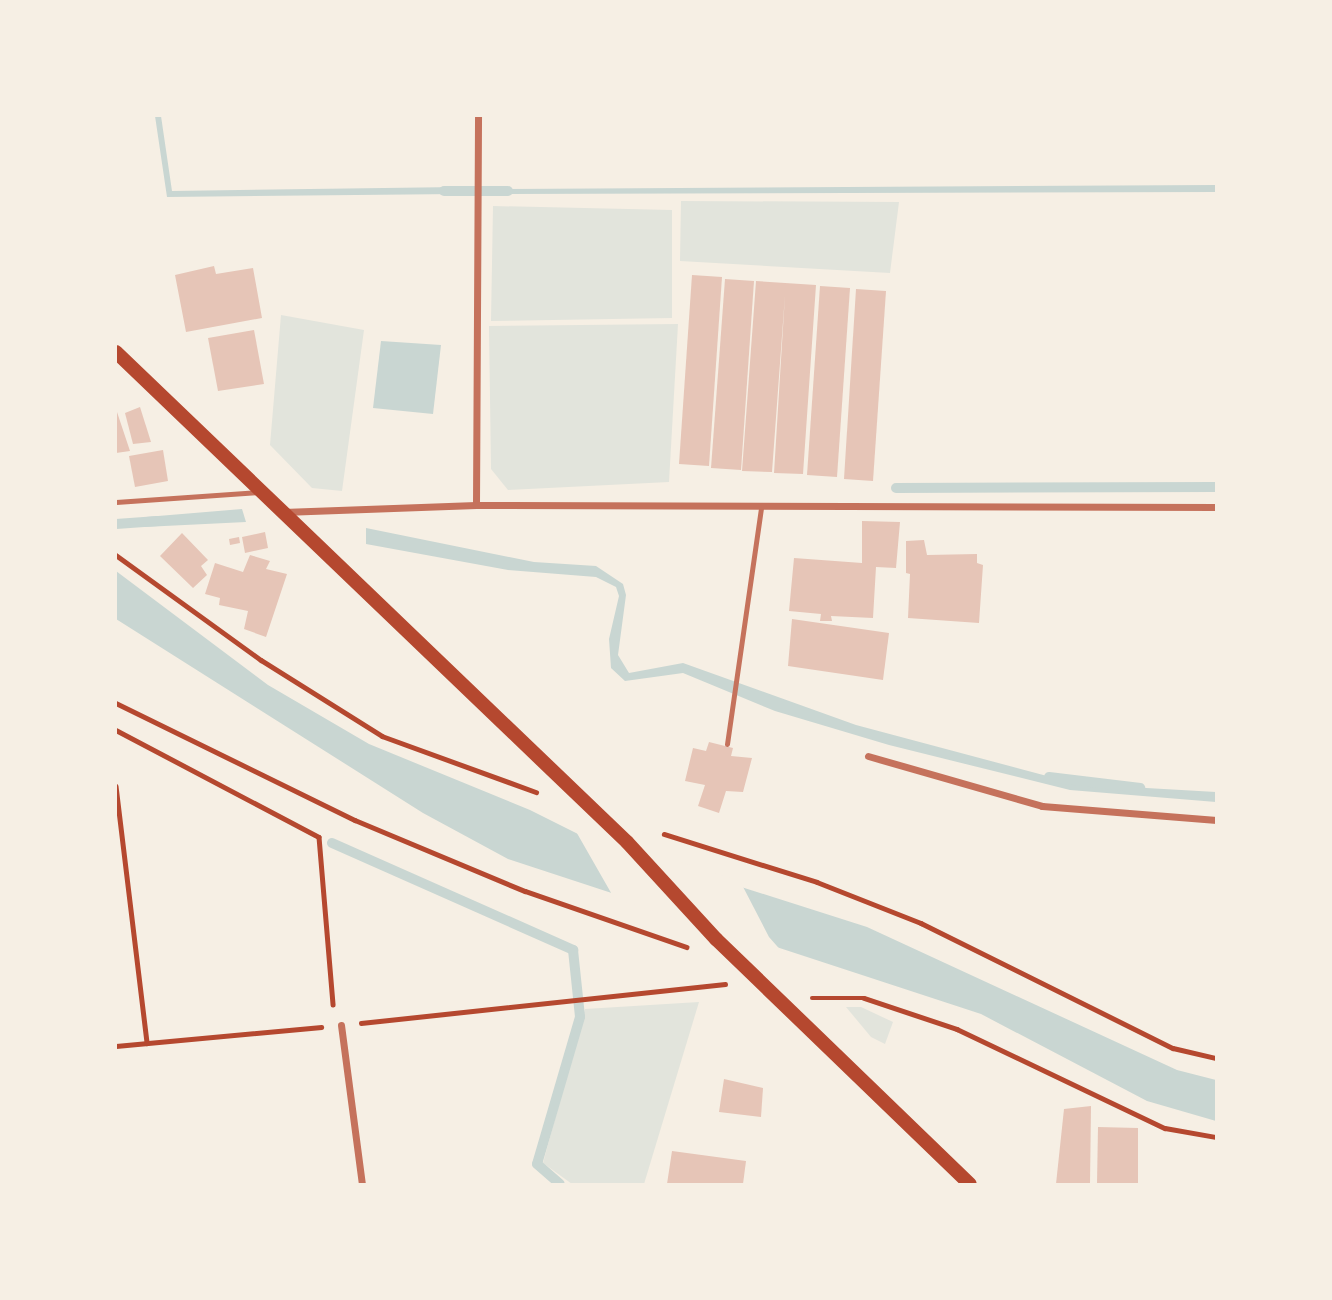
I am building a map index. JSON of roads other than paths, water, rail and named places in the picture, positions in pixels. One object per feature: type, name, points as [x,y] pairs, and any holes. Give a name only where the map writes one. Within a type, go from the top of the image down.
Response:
[{"type":"main road","points":[[116,352],[627,842],[716,939],[970,1185]]},
{"type":"street","points":[[476,505],[478,116]]},
{"type":"street","points":[[283,512],[476,505],[1216,507]]},
{"type":"street","points":[[868,756],[1042,806],[1216,820]]},
{"type":"street","points":[[338,1025],[362,1185]]},
{"type":"lane","points":[[116,502],[261,491]]},
{"type":"lane","points":[[727,744],[761,507]]},
{"type":"waterway","points":[[444,191],[508,191]]},
{"type":"waterway","points":[[896,488],[1216,487]]},
{"type":"waterway","points":[[116,524],[158,521]]},
{"type":"waterway","points":[[1049,777],[1140,788]]},
{"type":"waterway","points":[[332,843],[573,950],[580,1017],[537,1164],[560,1184]]}]
